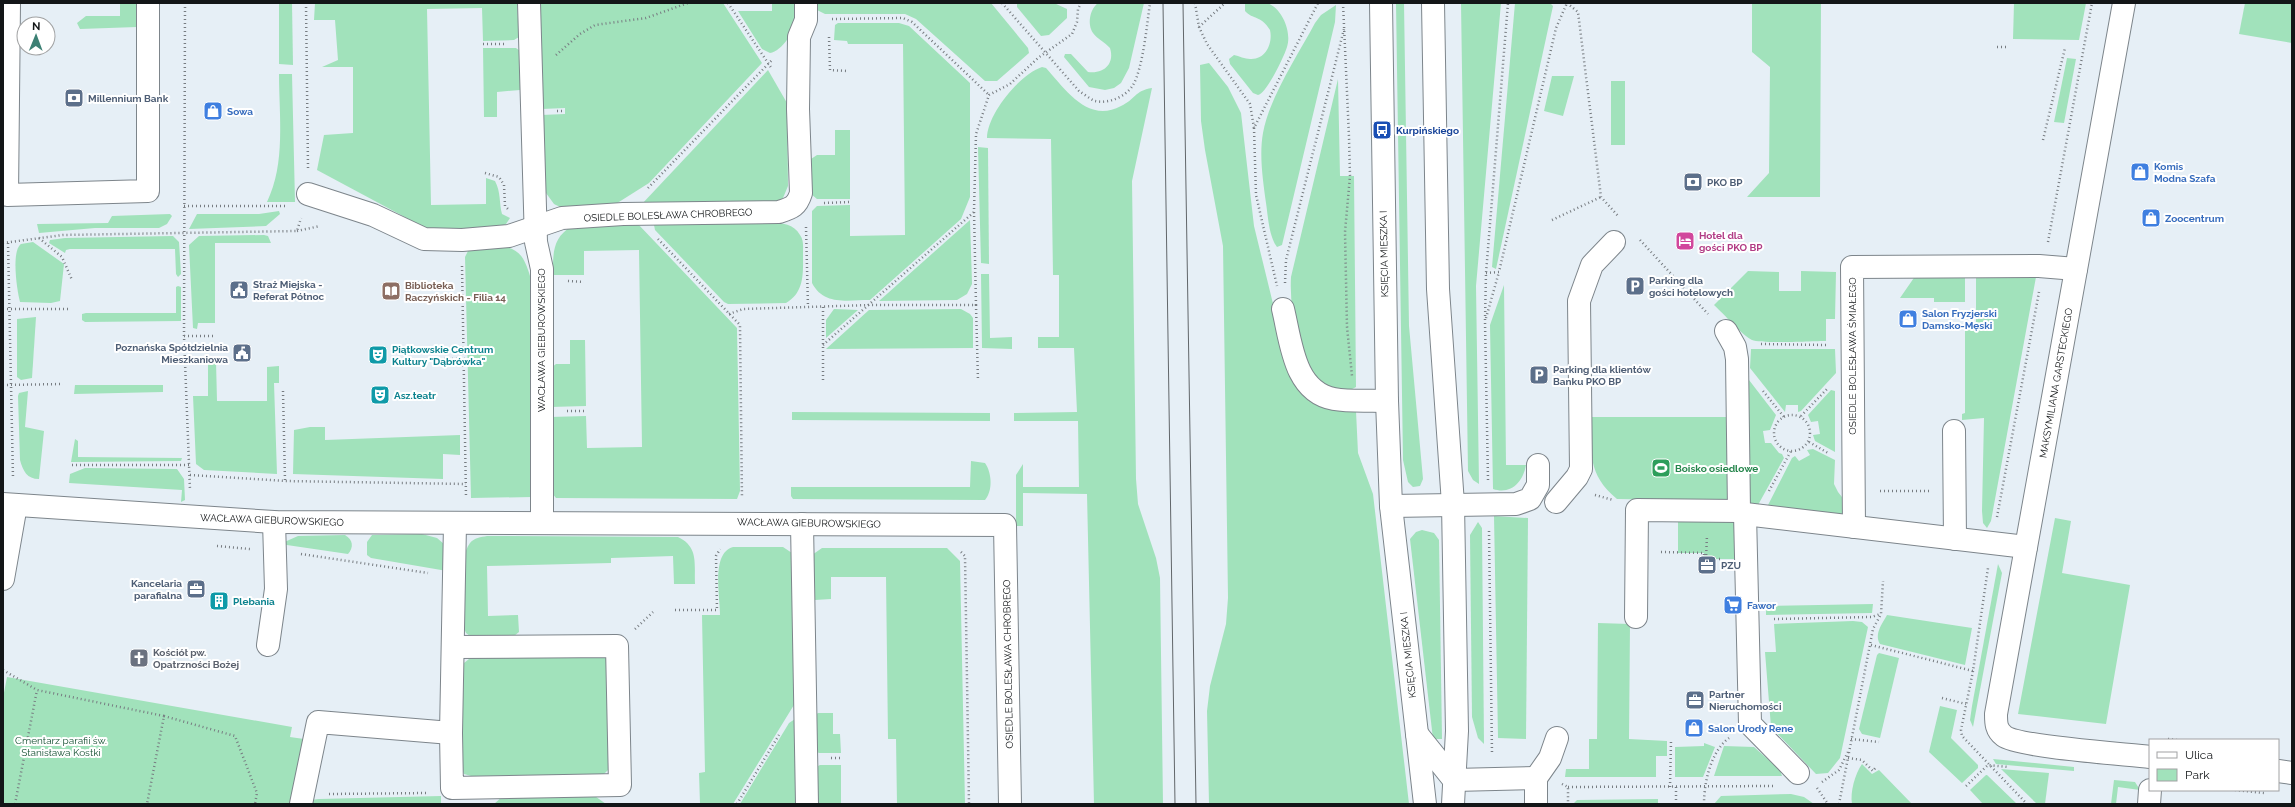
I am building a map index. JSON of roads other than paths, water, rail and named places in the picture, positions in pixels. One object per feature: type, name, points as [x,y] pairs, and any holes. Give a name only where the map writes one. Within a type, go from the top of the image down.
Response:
[{"type":"street","points":[[9,3],[7,195],[148,191],[148,3]]},
{"type":"street","points":[[308,194],[372,214],[424,239],[462,240],[509,236],[536,228],[529,3]]},
{"type":"street","name":"KSIĘCIA MIESZKA I","points":[[1381,3],[1387,401],[1391,506],[1425,804]]},
{"type":"street","points":[[1433,3],[1438,289],[1453,504],[1457,731],[1453,804]]},
{"type":"street","name":"MAKSYMILIANA GARSTECKIEGO","points":[[2124,3],[1996,719],[1998,728],[2005,736],[2028,743],[2149,757]]},
{"type":"street","name":"OSIEDLE BOLESŁAWA CHROBREGO","points":[[536,228],[562,218],[629,214],[779,212],[798,200],[798,110],[804,20]]},
{"type":"street","name":"WACŁAWA GIEBUROWSKIEGO","points":[[536,228],[536,242],[542,269],[542,522]]},
{"type":"street","points":[[1391,506],[1516,504],[1530,499],[1561,504],[1581,469],[1579,301],[1592,266],[1614,242]]},
{"type":"street","name":"OSIEDLE BOLESŁAWA ŚMIAŁEGO","points":[[1854,526],[1852,267],[2044,266],[2076,269]]},
{"type":"street","points":[[1283,310],[1298,368],[1305,382],[1320,396],[1335,400],[1387,401]]},
{"type":"street","points":[[1730,339],[1738,359],[1747,513],[1746,559],[1750,724],[1806,779]]},
{"type":"street","points":[[1954,431],[1955,539]]},
{"type":"street","points":[[1530,499],[1538,485],[1538,465]]},
{"type":"street","points":[[3,579],[11,497]]},
{"type":"street","name":"WACŁAWA GIEBUROWSKIEGO","points":[[11,497],[274,522],[454,524],[542,522],[1005,525]]},
{"type":"street","points":[[1636,617],[1637,510],[1747,513],[2026,547]]},
{"type":"street","points":[[268,645],[276,589],[274,522]]},
{"type":"street","points":[[454,524],[454,647],[451,733],[444,790],[620,785],[617,646],[454,647]]},
{"type":"street","points":[[802,524],[808,804]]},
{"type":"street","name":"OSIEDLE BOLESŁAWA CHROBREGO","points":[[1005,525],[1010,804]]},
{"type":"street","points":[[302,799],[318,722],[451,733]]},
{"type":"street","points":[[1417,734],[1454,780]]},
{"type":"street","points":[[1536,804],[1536,778],[1550,758],[1557,738]]},
{"type":"street","points":[[2279,771],[2292,773]]},
{"type":"street","points":[[1454,780],[1536,778]]},
{"type":"street","points":[[2149,804],[2150,791]]},
{"type":"tram line","points":[[1163,3],[1175,804]]},
{"type":"tram line","points":[[1183,3],[1196,804]]},
{"type":"place","name":"Millennium Bank","points":[[74,98]]},
{"type":"place","name":"Sowa","points":[[213,111]]},
{"type":"place","name":"Kurpińskiego","points":[[1382,130]]},
{"type":"place","name":"Komis Modna Szafa","points":[[2140,172]]},
{"type":"place","name":"PKO BP","points":[[1693,182]]},
{"type":"place","name":"Zoocentrum","points":[[2151,218]]},
{"type":"place","name":"Hotel dla gości PKO BP","points":[[1685,241]]},
{"type":"place","name":"Parking dla gości hotelowych","points":[[1635,286]]},
{"type":"place","name":"Straż Miejska - Referat Północ","points":[[239,290]]},
{"type":"place","name":"Biblioteka Raczyńskich - Filia 14","points":[[391,291]]},
{"type":"place","name":"Salon Fryzjerski Damsko-Męski","points":[[1908,319]]},
{"type":"place","name":"Poznańska Spółdzielnia Mieszkaniowa","points":[[242,353]]},
{"type":"place","name":"Piątkowskie Centrum Kultury \"Dąbrówka\"","points":[[378,355]]},
{"type":"place","name":"Parking dla klientów Banku PKO BP","points":[[1539,375]]},
{"type":"place","name":"Asz.teatr","points":[[380,395]]},
{"type":"place","name":"Boisko osiedlowe","points":[[1661,468]]},
{"type":"place","name":"PZU","points":[[1707,565]]},
{"type":"place","name":"Kancelaria parafialna","points":[[196,589]]},
{"type":"place","name":"Plebania","points":[[219,601]]},
{"type":"place","name":"Fawor","points":[[1733,605]]},
{"type":"place","name":"Kościół pw. Opatrzności Bożej","points":[[139,658]]},
{"type":"place","name":"Partner Nieruchomości","points":[[1695,700]]},
{"type":"place","name":"Salon Urody Rene","points":[[1694,728]]},
{"type":"park label","name":"Cmentarz parafii św. Stanisława Kostki","points":[[61,746]]}]
